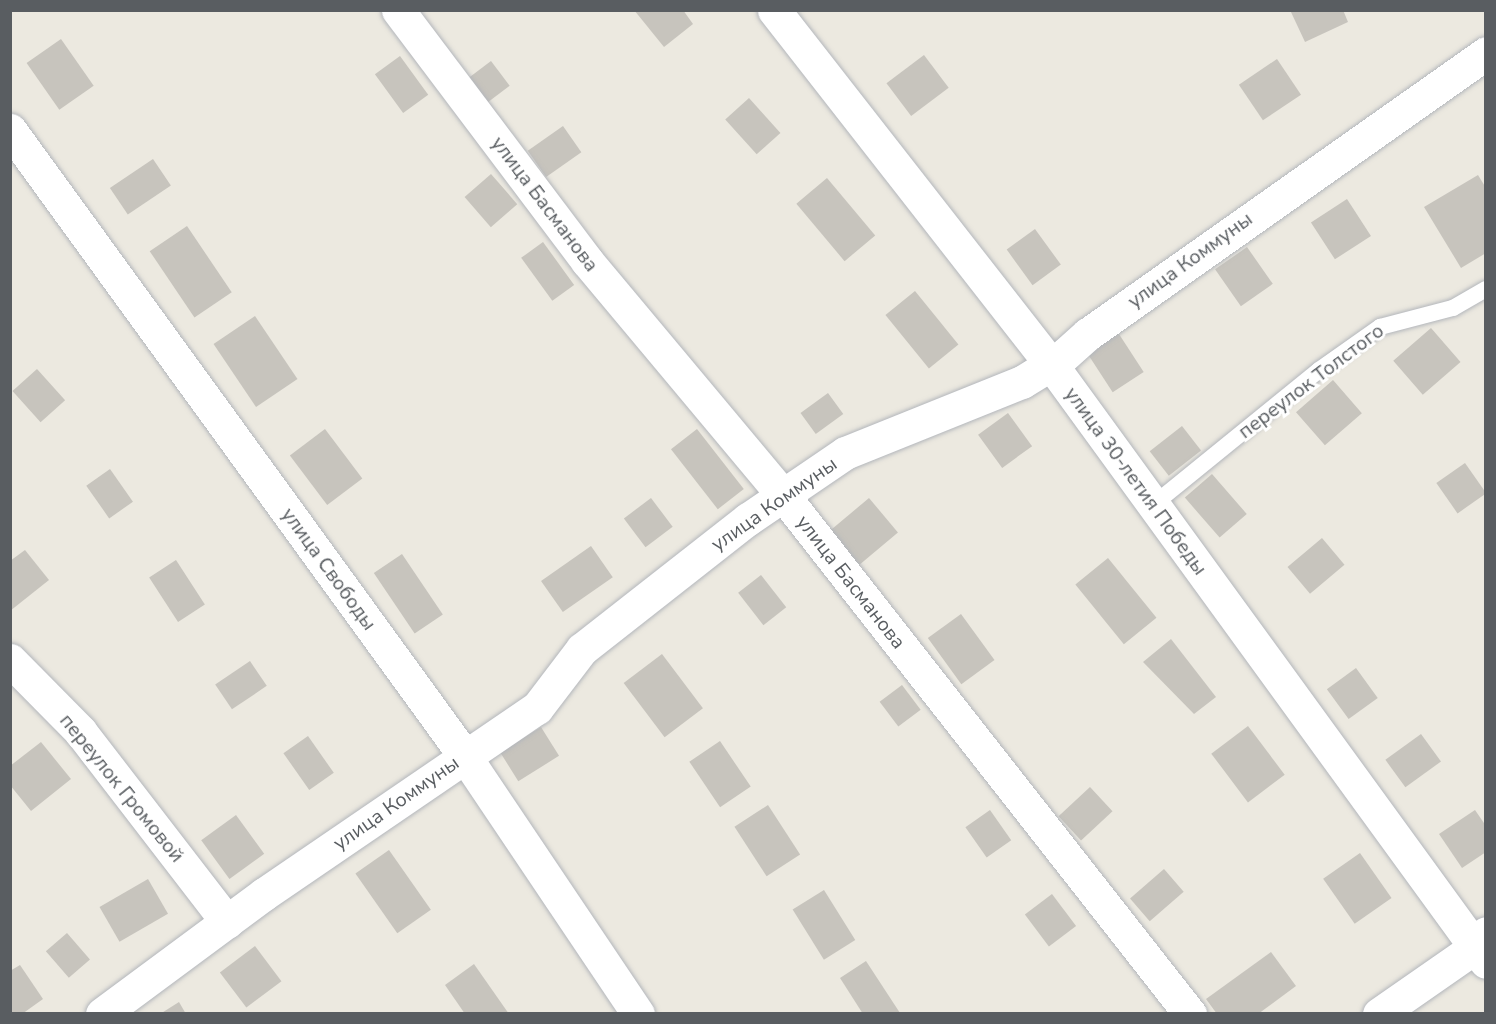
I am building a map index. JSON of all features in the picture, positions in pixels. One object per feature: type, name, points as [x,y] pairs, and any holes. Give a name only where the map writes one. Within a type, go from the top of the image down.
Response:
[{"type":"street","name":"улица Басманова","points":[[398,10],[587,261],[783,495],[1190,1014]]},
{"type":"street","name":"улица 30-летия Победы","points":[[774,10],[1051,364],[1482,948]]},
{"type":"street","name":"улица Коммуны","points":[[102,1014],[227,922],[464,755],[537,708],[582,649],[783,495],[845,453],[1022,382],[1051,364],[1485,53]]},
{"type":"street","name":"улица Свободы","points":[[10,130],[464,755],[638,1014]]},
{"type":"street","name":"переулок Громовой","points":[[10,660],[80,731],[227,922]]},
{"type":"street","points":[[1379,1014],[1482,948]]},
{"type":"lane","name":"переулок Толстого","points":[[1153,505],[1319,370],[1380,327],[1453,308],[1485,289]]},
{"type":"building","points":[[634,10],[683,10],[693,24],[664,47]]},
{"type":"building","points":[[1290,10],[1343,10],[1348,22],[1305,42]]},
{"type":"building","points":[[61,39],[94,86],[59,110],[27,63]]},
{"type":"building","points":[[924,55],[949,88],[911,116],[886,83]]},
{"type":"building","points":[[400,56],[428,95],[403,113],[375,74]]},
{"type":"building","points":[[1277,59],[1301,95],[1263,120],[1239,85]]},
{"type":"building","points":[[491,61],[510,86],[486,103],[468,78]]},
{"type":"building","points":[[749,98],[780,133],[757,154],[725,119]]},
{"type":"building","points":[[563,126],[581,152],[546,177],[528,151]]},
{"type":"building","points":[[153,159],[171,186],[128,215],[110,188]]},
{"type":"building","points":[[491,174],[517,204],[491,227],[465,197]]},
{"type":"building","points":[[1478,175],[1486,188],[1486,253],[1461,268],[1424,207]]},
{"type":"building","points":[[827,178],[875,235],[845,261],[796,204]]},
{"type":"building","points":[[1347,199],[1371,236],[1335,259],[1311,222]]},
{"type":"building","points":[[187,226],[232,292],[194,317],[150,251]]},
{"type":"building","points":[[1035,229],[1061,265],[1033,285],[1007,250]]},
{"type":"building","points":[[543,242],[574,285],[552,301],[521,258]]},
{"type":"building","points":[[1247,247],[1273,284],[1241,306],[1215,269]]},
{"type":"building","points":[[915,291],[958,345],[929,369],[885,315]]},
{"type":"building","points":[[255,316],[297,379],[256,407],[214,344]]},
{"type":"building","points":[[1431,328],[1461,362],[1423,395],[1393,361]]},
{"type":"building","points":[[1117,331],[1144,372],[1113,392],[1086,351]]},
{"type":"building","points":[[37,369],[65,400],[41,422],[12,391]]},
{"type":"building","points":[[1333,380],[1362,413],[1325,445],[1296,412]]},
{"type":"building","points":[[828,393],[843,414],[816,434],[800,413]]},
{"type":"building","points":[[1008,413],[1032,446],[1002,468],[978,435]]},
{"type":"building","points":[[1182,426],[1201,450],[1169,476],[1150,451]]},
{"type":"building","points":[[325,429],[362,479],[327,505],[290,455]]},
{"type":"building","points":[[697,429],[744,489],[718,509],[671,449]]},
{"type":"building","points":[[1465,463],[1486,493],[1458,513],[1436,483]]},
{"type":"building","points":[[110,469],[133,502],[109,518],[86,486]]},
{"type":"building","points":[[1212,474],[1247,514],[1220,538],[1185,498]]},
{"type":"building","points":[[651,498],[673,527],[646,547],[624,518]]},
{"type":"building","points":[[869,498],[898,532],[859,565],[830,531]]},
{"type":"building","points":[[1322,538],[1344,565],[1310,594],[1288,567]]},
{"type":"building","points":[[591,546],[613,577],[563,612],[541,581]]},
{"type":"building","points":[[25,550],[49,580],[10,611],[10,561]]},
{"type":"building","points":[[402,554],[443,615],[415,634],[374,573]]},
{"type":"building","points":[[1108,558],[1156,618],[1124,644],[1075,584]]},
{"type":"building","points":[[176,560],[205,604],[178,622],[149,577]]},
{"type":"building","points":[[761,575],[786,607],[763,625],[738,593]]},
{"type":"building","points":[[961,614],[995,660],[961,684],[928,638]]},
{"type":"building","points":[[1171,639],[1216,697],[1194,714],[1143,662]]},
{"type":"building","points":[[662,654],[703,708],[665,737],[624,683]]},
{"type":"building","points":[[250,661],[267,686],[232,709],[215,684]]},
{"type":"building","points":[[1356,668],[1378,698],[1349,719],[1327,689]]},
{"type":"building","points":[[902,685],[921,710],[898,727],[880,702]]},
{"type":"building","points":[[1248,726],[1285,775],[1248,802],[1211,754]]},
{"type":"building","points":[[541,727],[559,756],[518,781],[500,752]]},
{"type":"building","points":[[1421,734],[1441,762],[1405,787],[1385,760]]},
{"type":"building","points":[[308,736],[334,773],[309,790],[283,753]]},
{"type":"building","points":[[720,741],[751,787],[720,807],[689,762]]},
{"type":"building","points":[[41,742],[71,779],[31,811],[10,785],[10,766]]},
{"type":"building","points":[[1090,787],[1113,811],[1081,840],[1059,816]]},
{"type":"building","points":[[768,805],[800,854],[767,876],[734,827]]},
{"type":"building","points":[[990,810],[1011,840],[987,858],[965,827]]},
{"type":"building","points":[[1475,810],[1486,826],[1486,852],[1462,868],[1439,834]]},
{"type":"building","points":[[236,815],[264,854],[229,879],[201,840]]},
{"type":"building","points":[[389,850],[431,910],[397,933],[355,874]]},
{"type":"building","points":[[1360,853],[1392,898],[1355,924],[1323,879]]},
{"type":"building","points":[[1164,869],[1184,892],[1150,921],[1130,899]]},
{"type":"building","points":[[148,879],[168,914],[120,942],[100,907]]},
{"type":"building","points":[[824,890],[855,940],[824,960],[793,910]]},
{"type":"building","points":[[1052,894],[1076,926],[1049,946],[1025,914]]},
{"type":"building","points":[[67,933],[90,959],[69,978],[46,951]]},
{"type":"building","points":[[255,946],[281,981],[246,1008],[220,972]]},
{"type":"building","points":[[1271,952],[1296,986],[1258,1014],[1217,1014],[1206,999]]},
{"type":"building","points":[[866,961],[899,1014],[863,1014],[840,978]]},
{"type":"building","points":[[474,964],[509,1014],[465,1014],[445,985]]},
{"type":"building","points":[[20,965],[43,999],[22,1014],[10,1014],[10,971]]},
{"type":"building","points":[[179,1002],[186,1014],[160,1014]]}]
